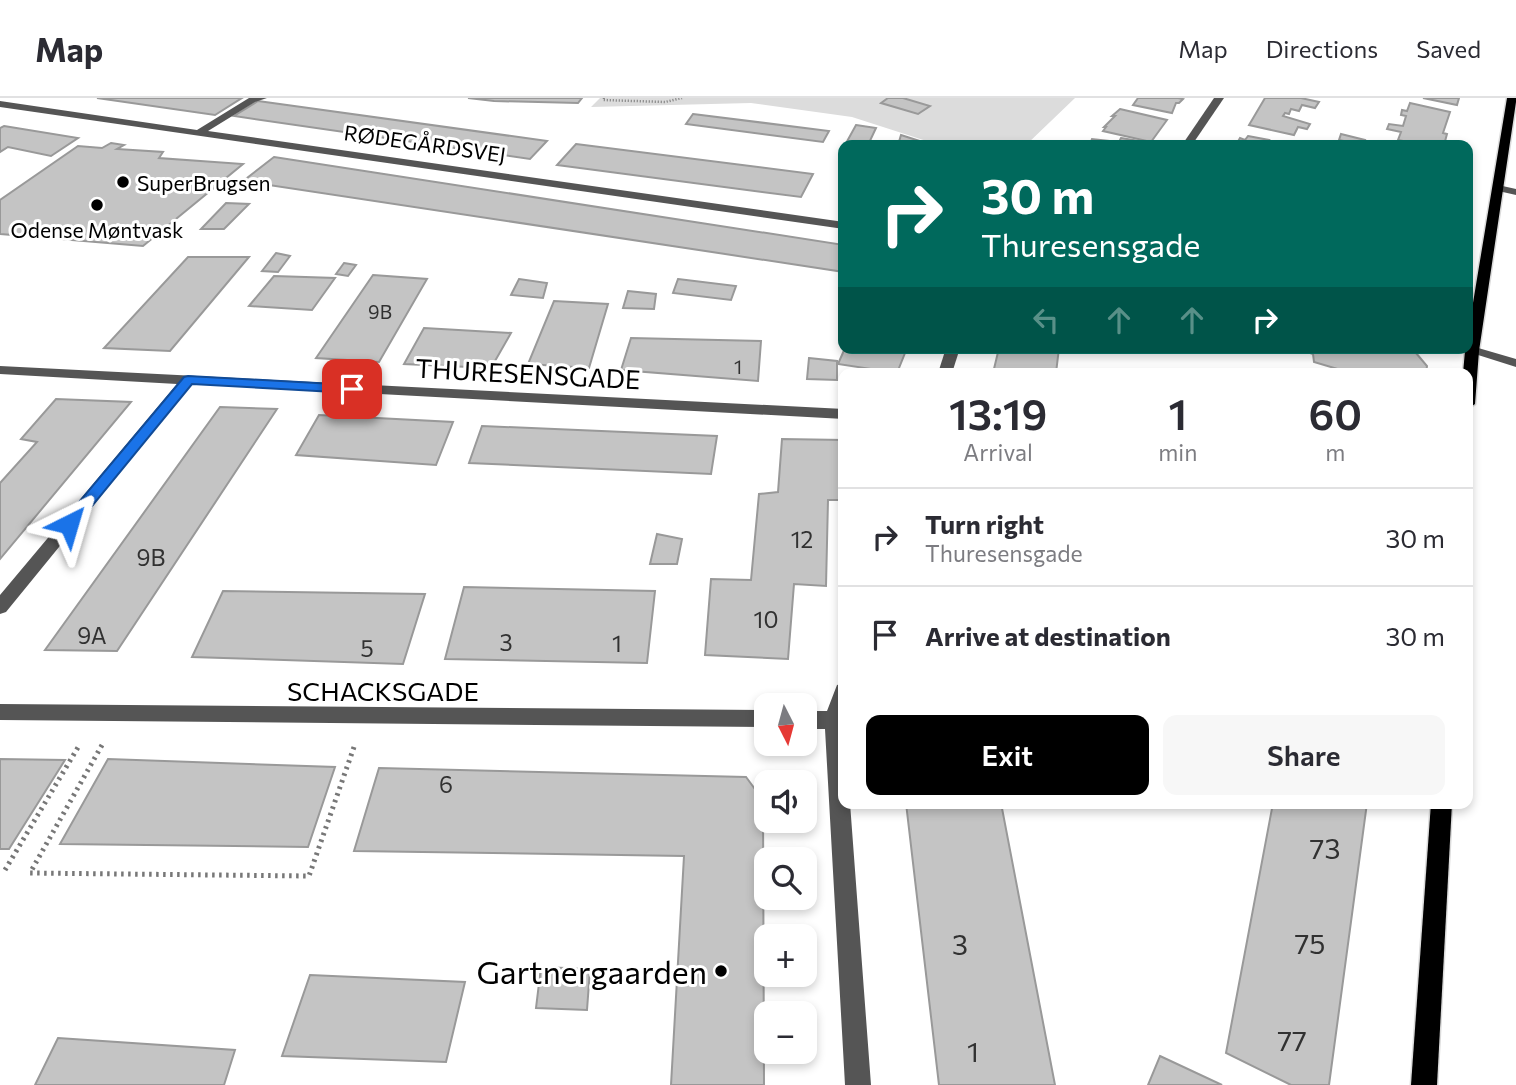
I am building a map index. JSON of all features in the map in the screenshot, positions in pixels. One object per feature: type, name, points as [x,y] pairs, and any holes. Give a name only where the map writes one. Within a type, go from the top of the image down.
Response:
[{"type":"main road","points":[[1473,319],[1512,98]]},
{"type":"main road","points":[[1424,1085],[1442,809]]},
{"type":"street","points":[[200,132],[252,100],[262,98]]},
{"type":"street","points":[[1190,140],[1219,98]]},
{"type":"street","points":[[0,113],[6,105]]},
{"type":"street","name":"RØDEGÅRDSVEJ","points":[[6,105],[838,225]]},
{"type":"street","points":[[1498,188],[1516,192]]},
{"type":"street","points":[[1473,352],[1516,363]]},
{"type":"street","name":"THURESENSGADE","points":[[0,370],[838,414]]},
{"type":"street","points":[[0,607],[188,380]]},
{"type":"street","points":[[838,708],[834,720],[838,781]]},
{"type":"street","name":"SCHACKSGADE","points":[[0,712],[754,719]]},
{"type":"street","points":[[817,720],[834,720]]},
{"type":"street","points":[[840,809],[858,1085]]},
{"type":"path","points":[[604,98],[603,100],[665,102],[682,98]]},
{"type":"path","points":[[5,870],[99,713]]},
{"type":"path","points":[[119,714],[30,873],[309,876],[365,716]]},
{"type":"shaded area","points":[[600,98],[1075,98],[1031,140],[923,140],[852,117],[751,103],[591,107]]},
{"type":"building","points":[[97,98],[242,98],[215,115]]},
{"type":"building","points":[[468,98],[582,98],[578,103]]},
{"type":"building","points":[[888,98],[903,98],[930,106],[918,114],[881,103]]},
{"type":"building","points":[[1138,98],[1183,99],[1176,103],[1172,113],[1133,105]]},
{"type":"building","points":[[1265,98],[1301,98],[1319,102],[1315,108],[1302,105],[1299,111],[1291,109],[1289,114],[1285,113],[1283,116],[1310,124],[1307,129],[1298,127],[1294,135],[1249,125]]},
{"type":"building","points":[[1423,98],[1459,98],[1457,105]]},
{"type":"building","points":[[258,101],[547,141],[530,159],[234,116]]},
{"type":"building","points":[[1410,103],[1450,112],[1443,133],[1447,134],[1445,140],[1398,140],[1401,132],[1387,129],[1389,124],[1403,126],[1406,116],[1401,115],[1402,110],[1407,111]]},
{"type":"building","points":[[1120,109],[1167,120],[1152,140],[1142,140],[1103,131],[1115,116],[1112,116]]},
{"type":"building","points":[[693,114],[829,131],[823,142],[686,124]]},
{"type":"building","points":[[856,125],[876,128],[870,140],[848,140]]},
{"type":"building","points":[[4,126],[78,138],[51,156],[8,147],[0,152],[0,128]]},
{"type":"building","points":[[1341,134],[1365,140],[1339,140]]},
{"type":"building","points":[[901,135],[916,140],[900,140]]},
{"type":"building","points":[[1248,136],[1269,140],[1245,140]]},
{"type":"building","name":"SuperBrugsen","points":[[111,143],[124,145],[117,149],[163,152],[159,158],[243,164],[143,246],[0,234],[0,200],[78,146],[102,148]]},
{"type":"building","points":[[576,144],[813,174],[801,197],[557,165]]},
{"type":"building","points":[[274,157],[838,244],[838,271],[243,181]]},
{"type":"building","points":[[226,203],[249,204],[224,229],[201,229]]},
{"type":"building","points":[[276,253],[290,256],[278,272],[262,271]]},
{"type":"building","points":[[188,257],[249,257],[170,351],[104,348]]},
{"type":"building","points":[[344,263],[356,265],[348,276],[336,274]]},
{"type":"building","points":[[373,275],[427,279],[379,362],[316,358]]},
{"type":"building","points":[[274,276],[335,278],[312,310],[249,306]]},
{"type":"building","points":[[519,279],[547,283],[543,298],[511,295]]},
{"type":"building","points":[[678,279],[736,286],[731,300],[673,293]]},
{"type":"building","points":[[628,291],[656,294],[654,309],[623,308]]},
{"type":"building","points":[[554,301],[608,304],[589,368],[528,364]]},
{"type":"building","points":[[424,328],[511,333],[491,368],[404,364]]},
{"type":"building","points":[[631,338],[761,341],[758,381],[621,370]]},
{"type":"building","points":[[842,354],[905,354],[899,368],[864,368],[838,364]]},
{"type":"building","points":[[998,354],[1058,354],[1057,368],[994,368]]},
{"type":"building","points":[[1313,354],[1417,354],[1427,366],[1334,368],[1314,362]]},
{"type":"building","points":[[809,358],[837,361],[837,380],[807,379]]},
{"type":"building","points":[[56,399],[131,402],[0,559],[0,483],[37,442],[21,439]]},
{"type":"building","points":[[220,407],[277,409],[117,651],[45,650]]},
{"type":"building","points":[[319,415],[453,422],[436,465],[296,455]]},
{"type":"building","points":[[482,426],[717,436],[711,474],[469,463]]},
{"type":"building","points":[[782,439],[838,440],[838,500],[828,500],[826,586],[794,584],[788,659],[705,655],[711,579],[751,580],[759,494],[778,492]]},
{"type":"building","points":[[657,534],[682,539],[677,564],[650,564]]},
{"type":"building","points":[[464,587],[655,591],[647,663],[445,659]]},
{"type":"building","points":[[223,591],[425,594],[403,664],[192,657]]},
{"type":"building","points":[[0,759],[65,760],[9,849],[0,849]]},
{"type":"building","points":[[108,759],[335,767],[308,847],[60,844]]},
{"type":"building","name":"Gartnergaarden","points":[[379,768],[746,777],[754,788],[754,833],[763,833],[763,847],[754,847],[754,910],[763,910],[763,924],[754,924],[754,987],[764,987],[764,1001],[754,1001],[754,1064],[764,1064],[764,1085],[671,1085],[684,856],[354,851]]},
{"type":"building","points":[[907,809],[1002,809],[1055,1085],[939,1085]]},
{"type":"building","points":[[1272,809],[1366,809],[1329,1085],[1291,1085],[1226,1053]]},
{"type":"building","points":[[541,967],[590,969],[587,1010],[536,1008]]},
{"type":"building","points":[[310,975],[465,982],[446,1062],[282,1056]]},
{"type":"building","points":[[58,1038],[235,1050],[224,1085],[35,1085]]},
{"type":"building","points":[[1160,1056],[1222,1085],[1148,1085]]},
{"type":"place","name":"SuperBrugsen","points":[[123,182]]},
{"type":"place","name":"Odense Møntvask","points":[[97,205]]},
{"type":"place","name":"Gartnergaarden","points":[[721,971]]},
{"type":"route","points":[[69,524],[188,380],[352,389]]}]
